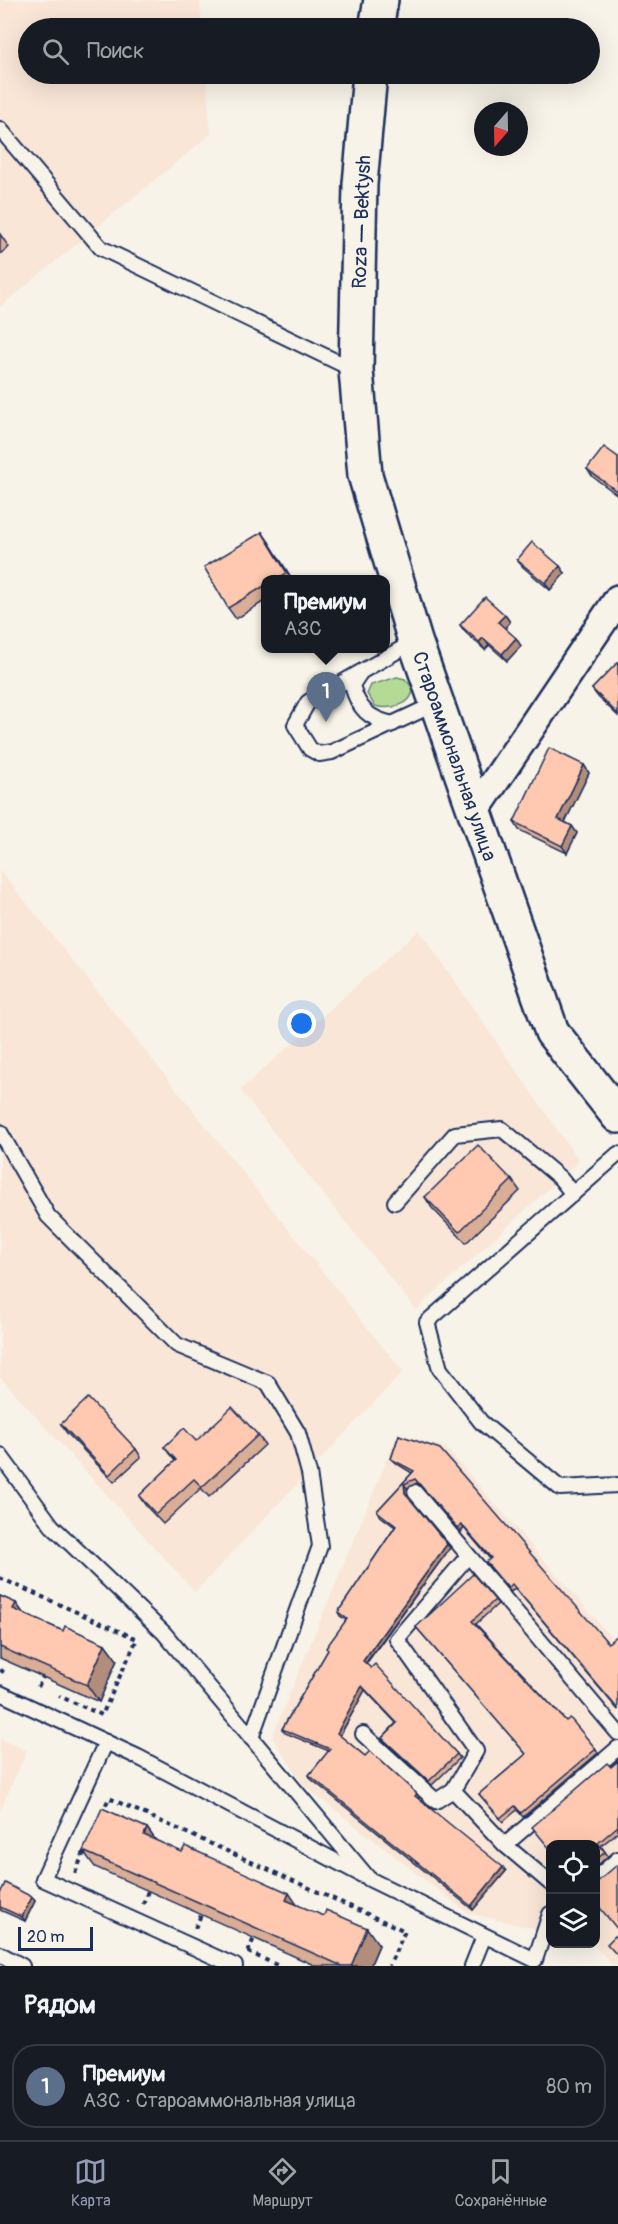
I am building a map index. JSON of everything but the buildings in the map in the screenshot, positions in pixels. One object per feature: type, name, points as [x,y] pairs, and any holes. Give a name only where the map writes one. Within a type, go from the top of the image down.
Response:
[{"type":"street","points":[[378,18],[381,0]]},
{"type":"street","name":"Roza — Bektysh","points":[[356,370],[360,184],[369,84]]},
{"type":"street","name":"Староаммональная улица","points":[[356,370],[365,475],[415,641],[552,1032],[618,1116]]},
{"type":"street","points":[[475,811],[618,599]]},
{"type":"lane","points":[[0,129],[87,235],[101,248],[356,370]]},
{"type":"lane","points":[[415,641],[308,702],[295,725],[302,739],[319,754],[332,752],[437,704]]},
{"type":"lane","points":[[362,672],[352,685],[356,700],[367,716],[393,724]]},
{"type":"lane","points":[[395,1203],[456,1134],[502,1129],[560,1178],[573,1194]]},
{"type":"lane","points":[[0,1132],[48,1216],[177,1344],[268,1383],[298,1433],[309,1473],[320,1546],[252,1738]]},
{"type":"lane","points":[[618,1154],[427,1322],[440,1369],[481,1422],[560,1488],[618,1485]]},
{"type":"lane","points":[[0,1455],[52,1526],[164,1633],[369,1879]]},
{"type":"lane","points":[[416,1492],[618,1733]]},
{"type":"lane","points":[[363,1734],[436,1801],[453,1790],[476,1751],[397,1639],[468,1556]]},
{"type":"lane","points":[[0,1693],[106,1742],[369,1879],[535,1960],[546,1926]]},
{"type":"lane","points":[[106,1742],[44,1879],[235,1966]]},
{"type":"lane","points":[[505,1845],[618,1748]]},
{"type":"lane","points":[[453,1790],[505,1845],[546,1880]]},
{"type":"lane","points":[[600,1875],[618,1859]]},
{"type":"lane","points":[[472,1966],[484,1936]]},
{"type":"lane","points":[[0,1954],[22,1966]]},
{"type":"path","points":[[0,1578],[136,1639],[102,1715]]},
{"type":"path","points":[[38,1687],[43,1677]]},
{"type":"path","points":[[99,1819],[109,1798],[405,1931],[389,1966]]},
{"type":"path","points":[[75,1874],[89,1841]]},
{"type":"path","points":[[142,1904],[148,1891]]},
{"type":"path","points":[[195,1928],[201,1915]]},
{"type":"path","points":[[248,1952],[254,1938]]},
{"type":"shaded area","points":[[0,0],[200,0],[201,18],[18,18],[18,84],[207,84],[211,134],[0,307]]},
{"type":"shaded area","points":[[0,870],[403,1372],[195,1592],[0,1377]]},
{"type":"shaded area","points":[[419,930],[579,1161],[416,1310],[240,1090]]},
{"type":"shaded area","points":[[398,1433],[446,1448],[618,1645],[618,1966],[613,1966],[597,1948],[600,1948],[600,1840],[546,1840],[546,1931],[468,1913],[304,1786],[272,1737]]},
{"type":"shaded area","points":[[0,1739],[27,1751],[0,1811]]},
{"type":"green space","points":[[397,677],[405,679],[413,688],[409,699],[393,707],[375,706],[367,694],[371,685]]},
{"type":"place","name":"Премиум","points":[[326,722]]}]
